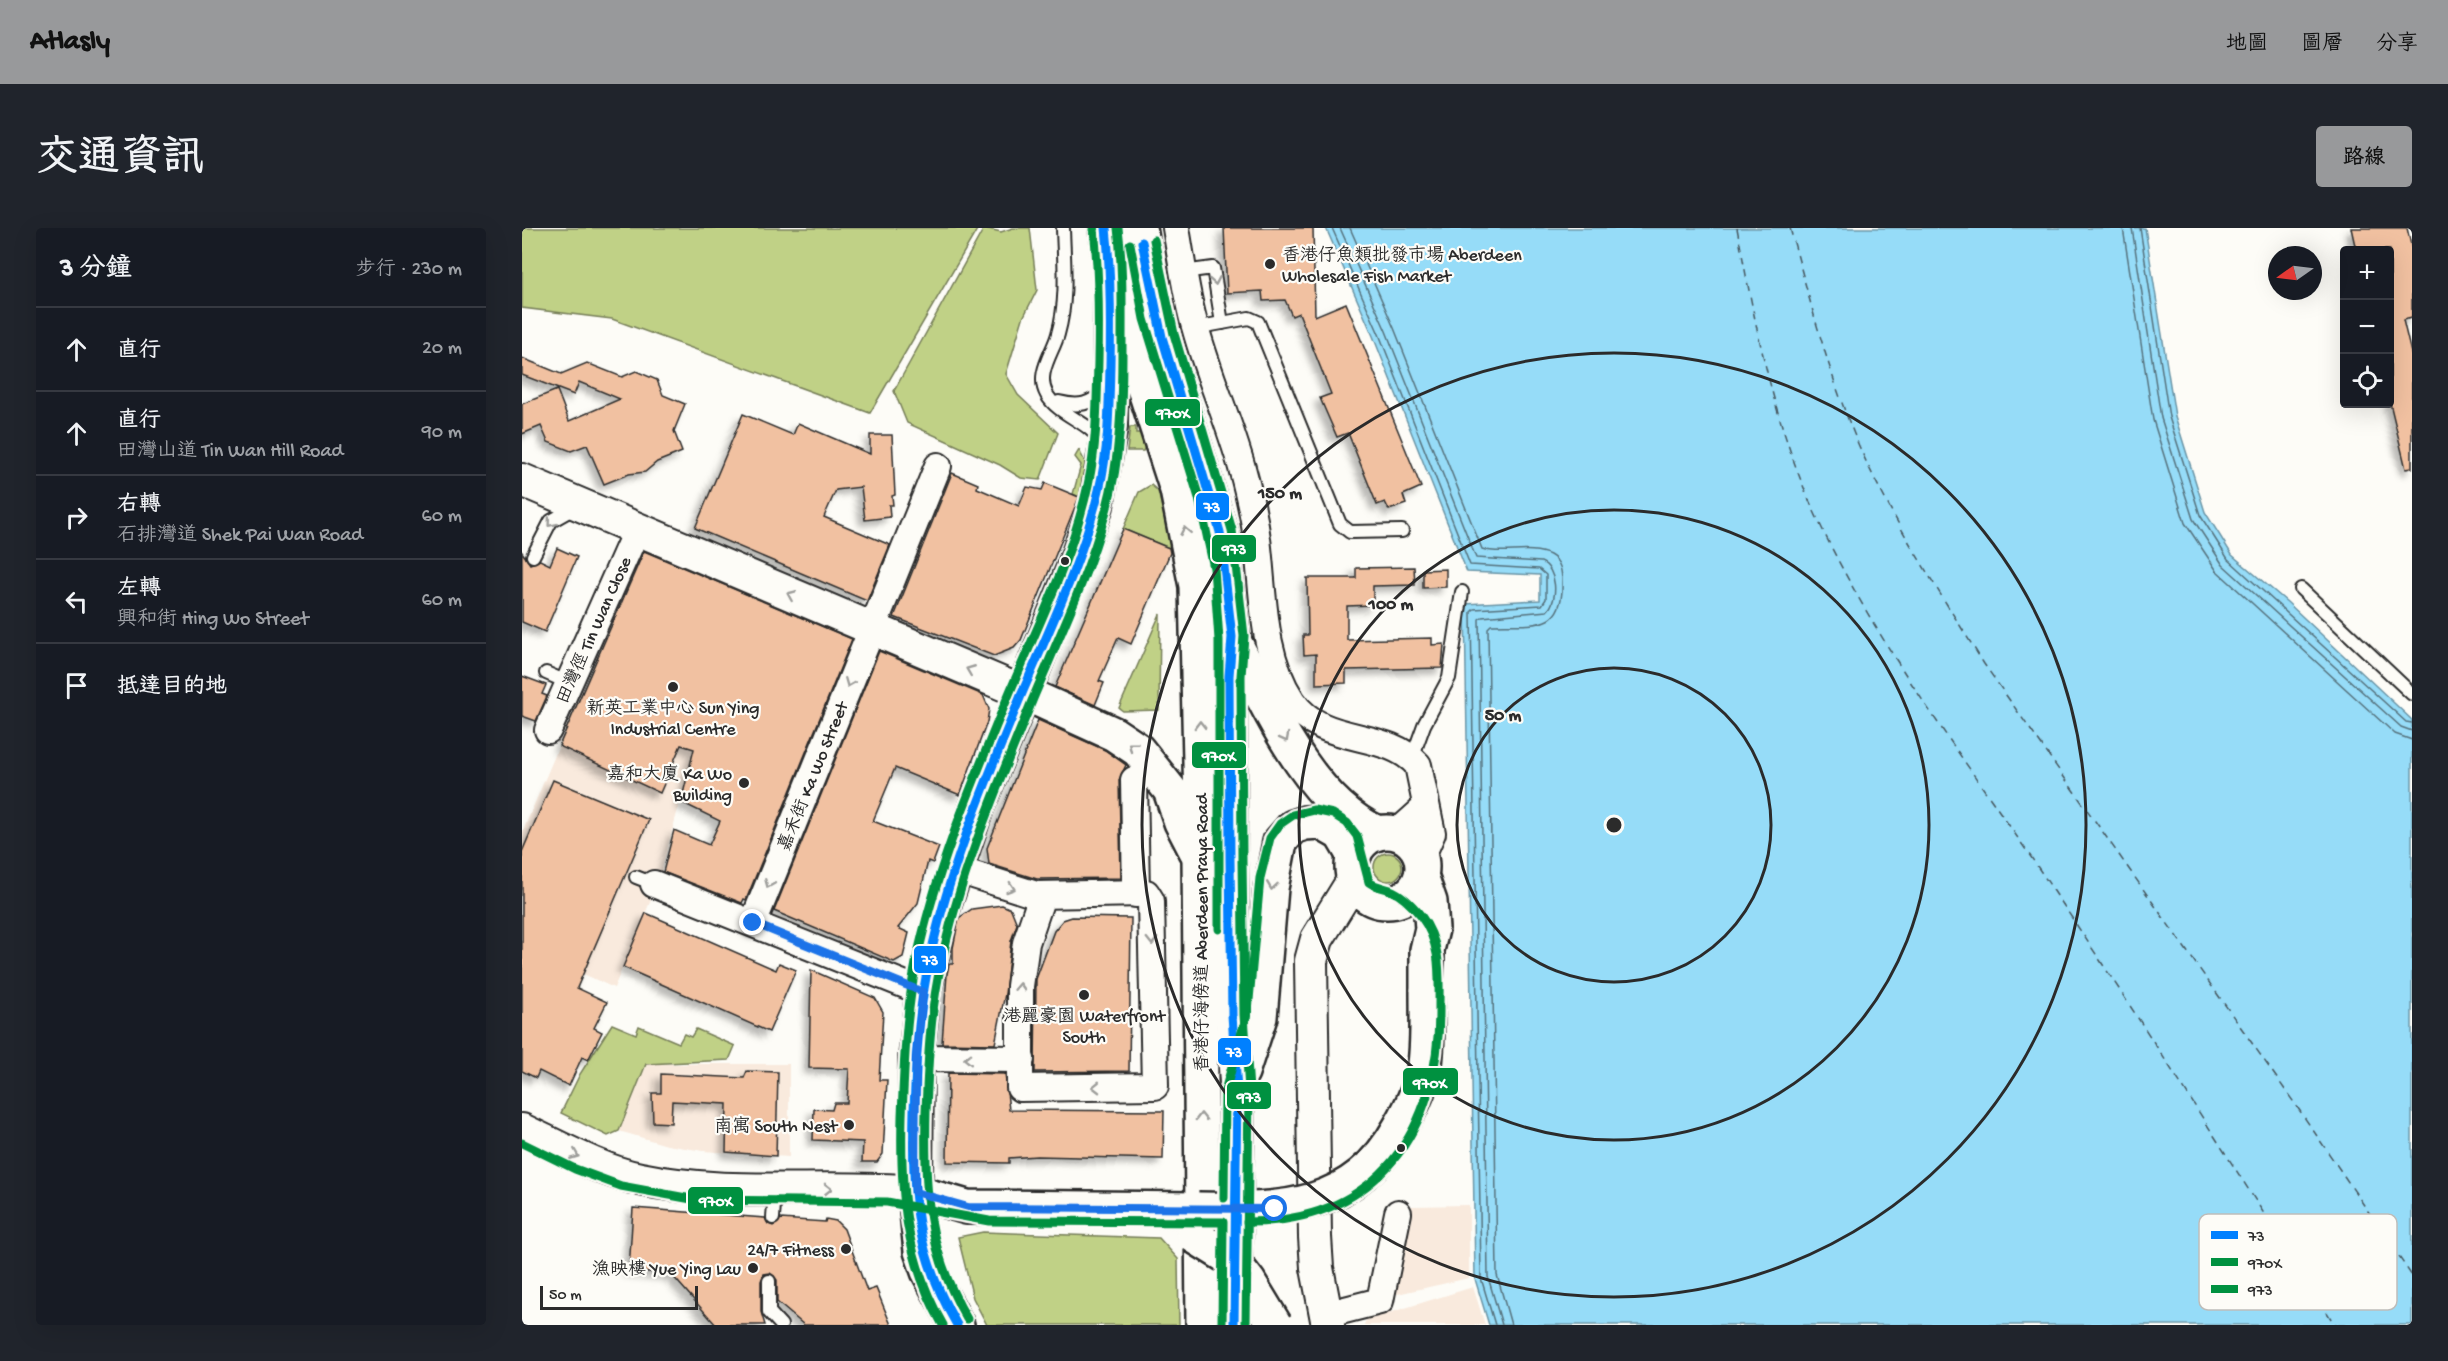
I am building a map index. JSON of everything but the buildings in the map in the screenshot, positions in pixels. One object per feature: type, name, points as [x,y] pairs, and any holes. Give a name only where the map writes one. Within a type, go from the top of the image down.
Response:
[{"type":"main road","name":"香港仔海傍道 Aberdeen Praya Road","points":[[1106,228],[1111,263],[1134,357],[1177,490],[1196,586],[1201,805],[1198,855],[1203,1325]]},
{"type":"main road","name":"香港仔海傍道 Aberdeen Praya Road","points":[[1140,228],[1162,337],[1220,532],[1232,637],[1229,676],[1230,860],[1232,1015],[1237,1090],[1234,1325]]},
{"type":"main road","points":[[956,1325],[928,1271],[921,1251],[915,1192],[916,1058],[923,992],[933,942],[977,806],[1088,529],[1099,493],[1110,427],[1111,263]]},
{"type":"main road","points":[[915,1192],[968,1207],[1275,1209],[1305,1203],[1337,1190],[1365,1174],[1384,1154],[1394,1138],[1418,1091],[1425,1065],[1427,950],[1432,930],[1430,903],[1415,846],[1350,817],[1293,754],[1232,637]]},
{"type":"main road","points":[[1024,693],[1114,734],[1138,750],[1170,790],[1181,822],[1198,855]]},
{"type":"main road","points":[[1237,1090],[1260,1017],[1271,888],[1281,842],[1293,827],[1320,822],[1341,834],[1366,883],[1414,927],[1427,950]]},
{"type":"main road","points":[[1366,883],[1360,845],[1388,833]]},
{"type":"main road","points":[[1366,883],[1410,894],[1421,867]]},
{"type":"main road","points":[[1143,1209],[1231,1259],[1249,1282],[1275,1325]]},
{"type":"street","points":[[1176,228],[1195,328],[1242,468],[1257,536],[1266,628],[1278,674],[1293,702],[1321,727],[1345,736],[1387,745],[1412,758],[1418,765],[1432,833],[1421,867]]},
{"type":"street","name":"嘉禾街 Ka Wo Street","points":[[753,923],[870,629],[938,466]]},
{"type":"street","points":[[522,480],[1024,693]]},
{"type":"street","name":"田灣徑 Tin Wan Close","points":[[549,730],[637,529]]},
{"type":"street","points":[[1134,780],[1136,894]]},
{"type":"street","points":[[1388,833],[1426,807]]},
{"type":"street","points":[[955,869],[1014,890],[1042,896],[1146,893],[1152,901],[1155,1086],[1020,1088],[1020,986],[1026,943],[1042,896]]},
{"type":"street","points":[[645,880],[923,992]]},
{"type":"street","points":[[1366,883],[1335,912],[1317,939],[1311,961],[1315,1237],[1326,1320],[1380,1301],[1398,1213]]},
{"type":"street","points":[[916,1058],[1021,1059]]},
{"type":"street","points":[[522,1130],[560,1149],[638,1178],[774,1204],[868,1188],[915,1192]]},
{"type":"lane","points":[[1063,228],[1064,308],[1058,335],[1044,371],[1049,398],[1086,425],[1100,439],[1106,452]]},
{"type":"lane","points":[[1184,272],[1213,268],[1222,322]]},
{"type":"lane","points":[[1195,328],[1249,318],[1258,322],[1340,524],[1350,532],[1402,531]]},
{"type":"lane","points":[[1049,398],[1077,407],[1092,400],[1110,384]]},
{"type":"lane","points":[[533,556],[551,521],[571,508],[584,507]]},
{"type":"lane","points":[[2301,589],[2412,694]]},
{"type":"lane","points":[[1412,758],[1424,725],[1449,678],[1462,592]]},
{"type":"lane","points":[[546,673],[569,683]]},
{"type":"lane","points":[[769,1281],[769,1312],[781,1325]]},
{"type":"shaded area","points":[[722,647],[658,883],[614,988],[522,946],[522,833],[559,746]]},
{"type":"shaded area","points":[[646,1064],[789,1064],[789,1157],[703,1151],[667,1145],[619,1131]]},
{"type":"shaded area","points":[[1469,1205],[1469,1278],[1393,1295],[1410,1206]]},
{"type":"shaded area","points":[[1473,1287],[1485,1325],[1364,1325],[1366,1320]]},
{"type":"green space","points":[[522,228],[978,228],[870,413],[612,319],[522,308]]},
{"type":"green space","points":[[984,228],[1001,232],[1013,228],[1030,228],[1037,290],[1023,318],[1006,374],[1018,395],[1058,433],[1040,480],[1021,478],[1000,465],[907,423],[894,391]]},
{"type":"green space","points":[[1140,426],[1148,441],[1143,451],[1127,451],[1130,427],[1136,427],[1136,433],[1140,433]]},
{"type":"green space","points":[[1079,450],[1086,464],[1079,497],[1073,494],[1081,465],[1075,457]]},
{"type":"green space","points":[[1151,485],[1158,491],[1172,549],[1123,529],[1139,492]]},
{"type":"green space","points":[[1160,614],[1159,710],[1123,711],[1119,708]]},
{"type":"green space","points":[[1388,853],[1398,857],[1402,867],[1398,877],[1388,881],[1378,877],[1374,867],[1378,857]]},
{"type":"green space","points":[[612,1024],[636,1034],[639,1026],[679,1043],[684,1034],[691,1037],[696,1029],[735,1046],[729,1060],[646,1064],[619,1131],[608,1136],[561,1113],[580,1074]]},
{"type":"green space","points":[[983,1232],[1159,1238],[1178,1259],[1179,1325],[987,1325],[973,1298],[958,1237]]},
{"type":"water","points":[[1326,228],[2145,228],[2175,416],[2205,512],[2232,555],[2287,602],[2412,720],[2412,1325],[1489,1325],[1475,1279],[1465,604],[1540,600],[1540,575],[1467,572],[1373,336]]},
{"type":"ferry route","points":[[1737,228],[1758,335],[1776,406],[1799,475],[1836,556],[1861,602],[1916,691],[2035,863],[2264,1214]]},
{"type":"ferry route","points":[[1790,228],[1821,338],[1848,420],[1872,474],[1918,557],[1984,664],[2300,1111],[2370,1214]]},
{"type":"ferry route","points":[[2397,1254],[2412,1276]]},
{"type":"ferry route","points":[[2325,1310],[2335,1325]]},
{"type":"transit line","name":"73","points":[[957,1325],[932,1272],[924,1247],[915,1195],[914,1110],[922,999],[946,895],[968,828],[1074,570],[1099,490],[1107,444],[1109,396],[1110,296],[1106,228]]},
{"type":"transit line","name":"970X","points":[[967,1319],[943,1268],[936,1244],[928,1193],[926,1111],[934,1000],[949,930],[980,831],[1082,583],[1111,491],[1118,450],[1122,388],[1122,288],[1118,228]]},
{"type":"transit line","name":"973","points":[[943,1325],[920,1275],[904,1198],[902,1116],[910,1001],[924,929],[944,862],[981,763],[1063,567],[1088,485],[1095,439],[1098,376],[1098,295],[1094,229]]},
{"type":"transit line","name":"973","points":[[1154,240],[1174,334],[1232,530],[1244,636],[1241,676],[1242,860],[1244,1015],[1249,1090],[1246,1325]]},
{"type":"transit line","name":"73","points":[[1142,242],[1162,337],[1220,532],[1232,637],[1229,676],[1230,860],[1232,1015],[1237,1090],[1234,1325]]},
{"type":"transit line","name":"970X","points":[[1130,244],[1144,319],[1199,498],[1214,568],[1219,640],[1219,929]]},
{"type":"transit line","name":"970X","points":[[1224,1198],[1225,1091],[1248,1011],[1260,878],[1270,838],[1280,824],[1293,815],[1314,810],[1333,814],[1347,823],[1357,836],[1369,882],[1395,892],[1407,901],[1421,916],[1433,937],[1438,960],[1439,1008],[1436,1052],[1428,1093],[1413,1129],[1392,1161],[1366,1186],[1332,1206],[1293,1218],[1247,1222]]},
{"type":"transit line","name":"970X","points":[[522,1143],[575,1169],[621,1186],[697,1200],[887,1202],[989,1221],[1223,1222],[1222,1325]]},
{"type":"place","name":"香港仔魚類批發市場 Aberdeen Wholesale Fish Market","points":[[1270,264]]},
{"type":"place","name":"新英工業中心 Sun Ying Industrial Centre","points":[[673,687]]},
{"type":"place","name":"嘉和大廈 Ka Wo Building","points":[[744,783]]},
{"type":"place","name":"港麗豪園 Waterfront South","points":[[1084,995]]},
{"type":"place","name":"南寓 South Nest","points":[[849,1125]]},
{"type":"place","name":"24/7 Fitness","points":[[846,1249]]},
{"type":"place","name":"漁映樓 Yue Ying Lau","points":[[753,1268]]},
{"type":"route","points":[[753,923],[923,992],[916,1058],[915,1192],[968,1207],[1275,1209]]}]
